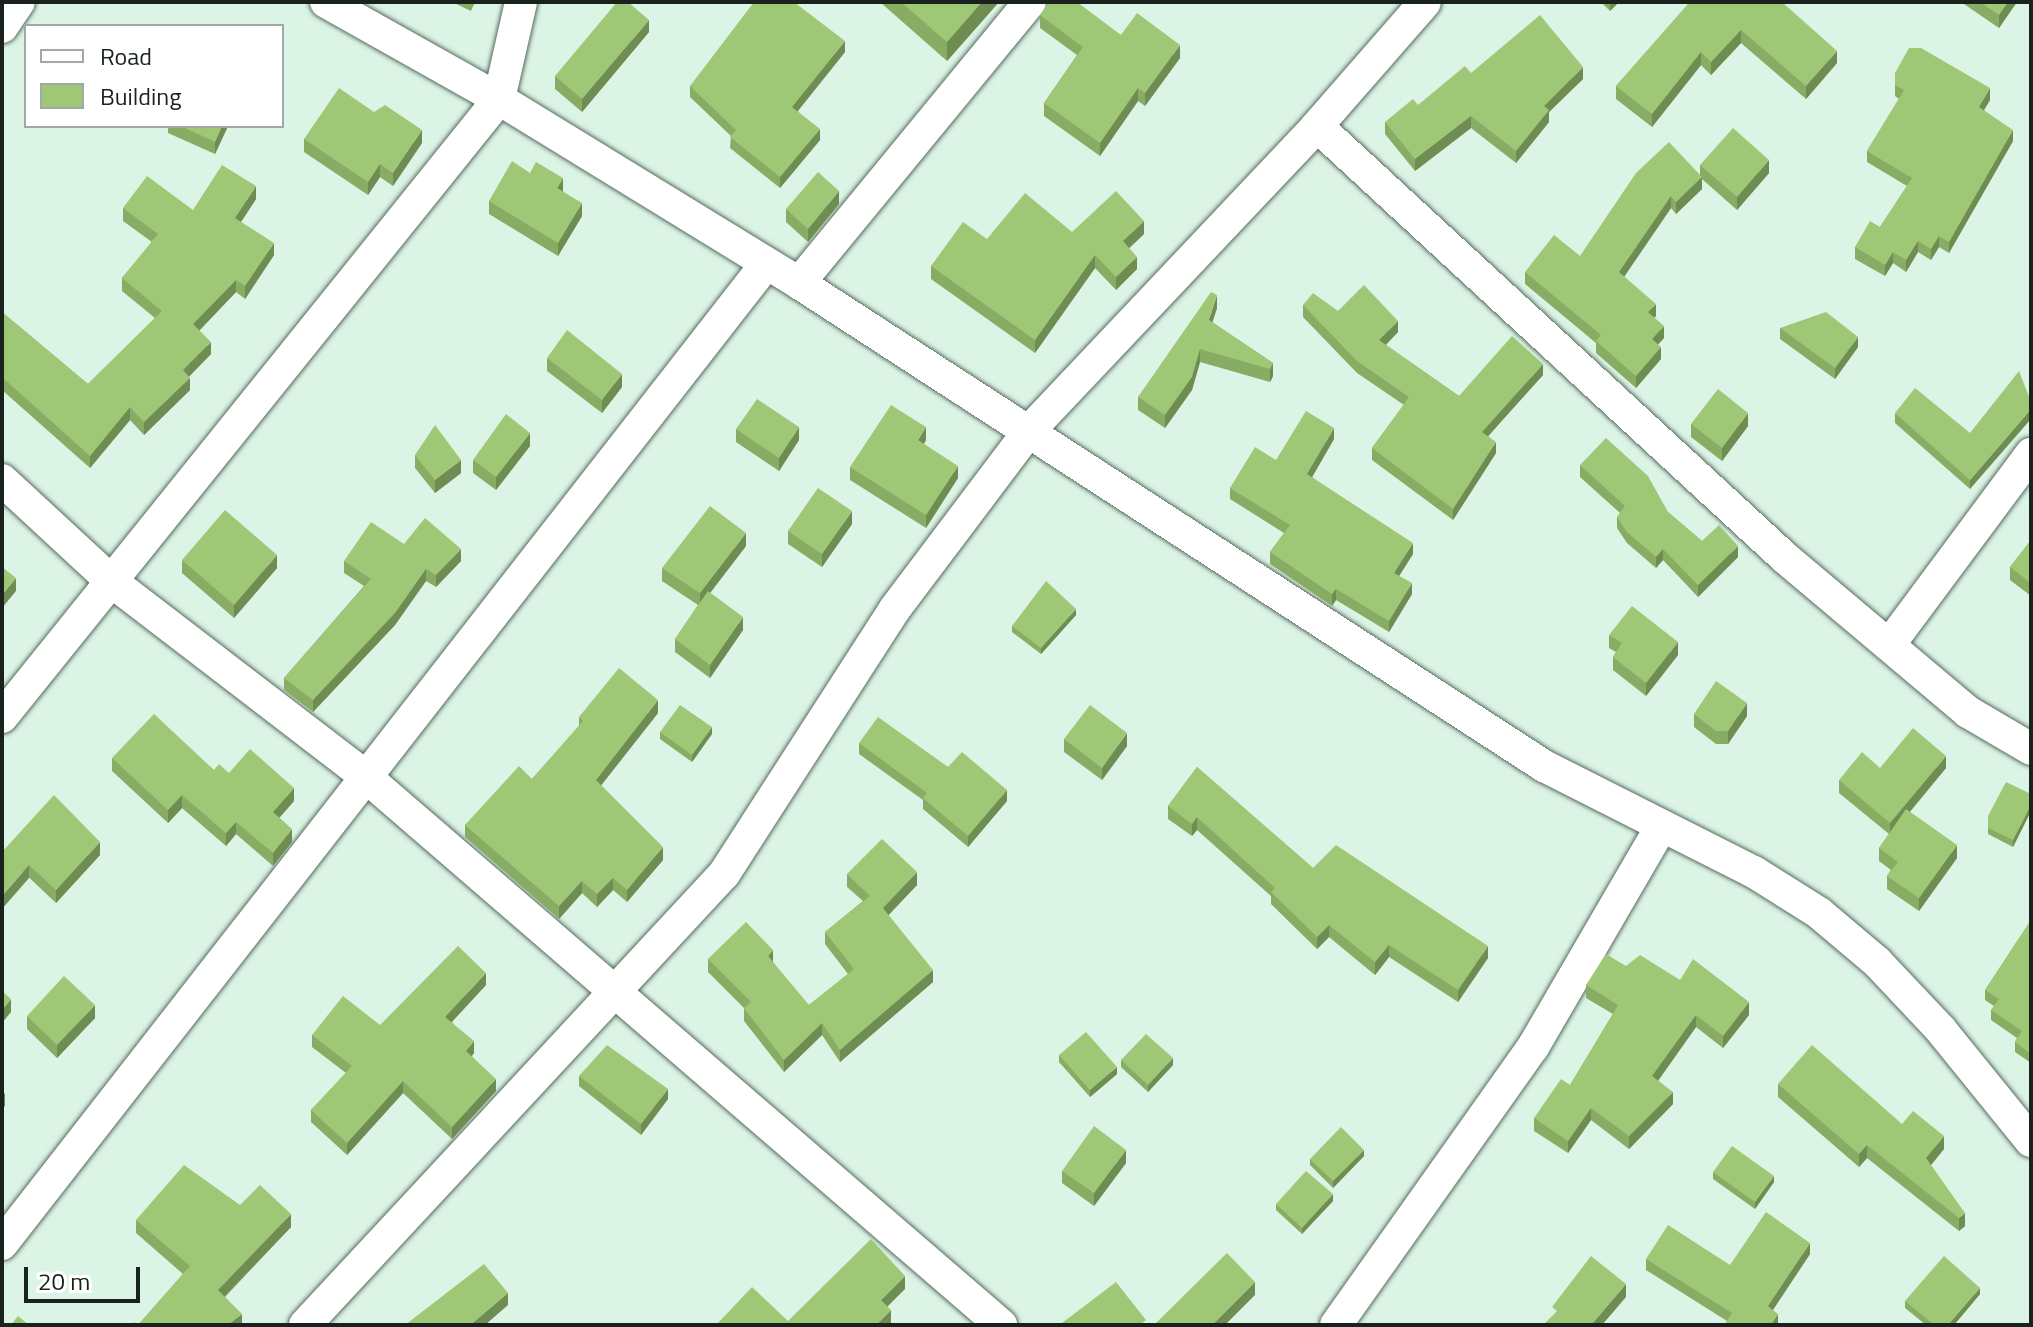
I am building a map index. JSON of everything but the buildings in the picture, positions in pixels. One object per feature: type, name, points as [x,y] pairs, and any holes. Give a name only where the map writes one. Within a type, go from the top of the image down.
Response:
[{"type":"street","points":[[2,27],[19,2]]},
{"type":"street","points":[[326,2],[499,99],[799,283],[1544,766],[1660,829],[1754,872],[1819,913],[1877,962],[1941,1030],[2031,1141]]},
{"type":"street","points":[[2,717],[499,99],[521,2]]},
{"type":"street","points":[[799,283],[1030,2]]},
{"type":"street","points":[[305,1325],[615,997],[724,874],[894,610],[1028,432],[1317,126],[1425,2]]},
{"type":"street","points":[[1317,126],[1784,557],[1968,712],[2031,749]]},
{"type":"street","points":[[2,1244],[766,264]]},
{"type":"street","points":[[1889,645],[2031,454]]},
{"type":"street","points":[[2,480],[111,581],[366,777],[986,1320]]},
{"type":"street","points":[[1336,1325],[1533,1047],[1660,829]]}]
